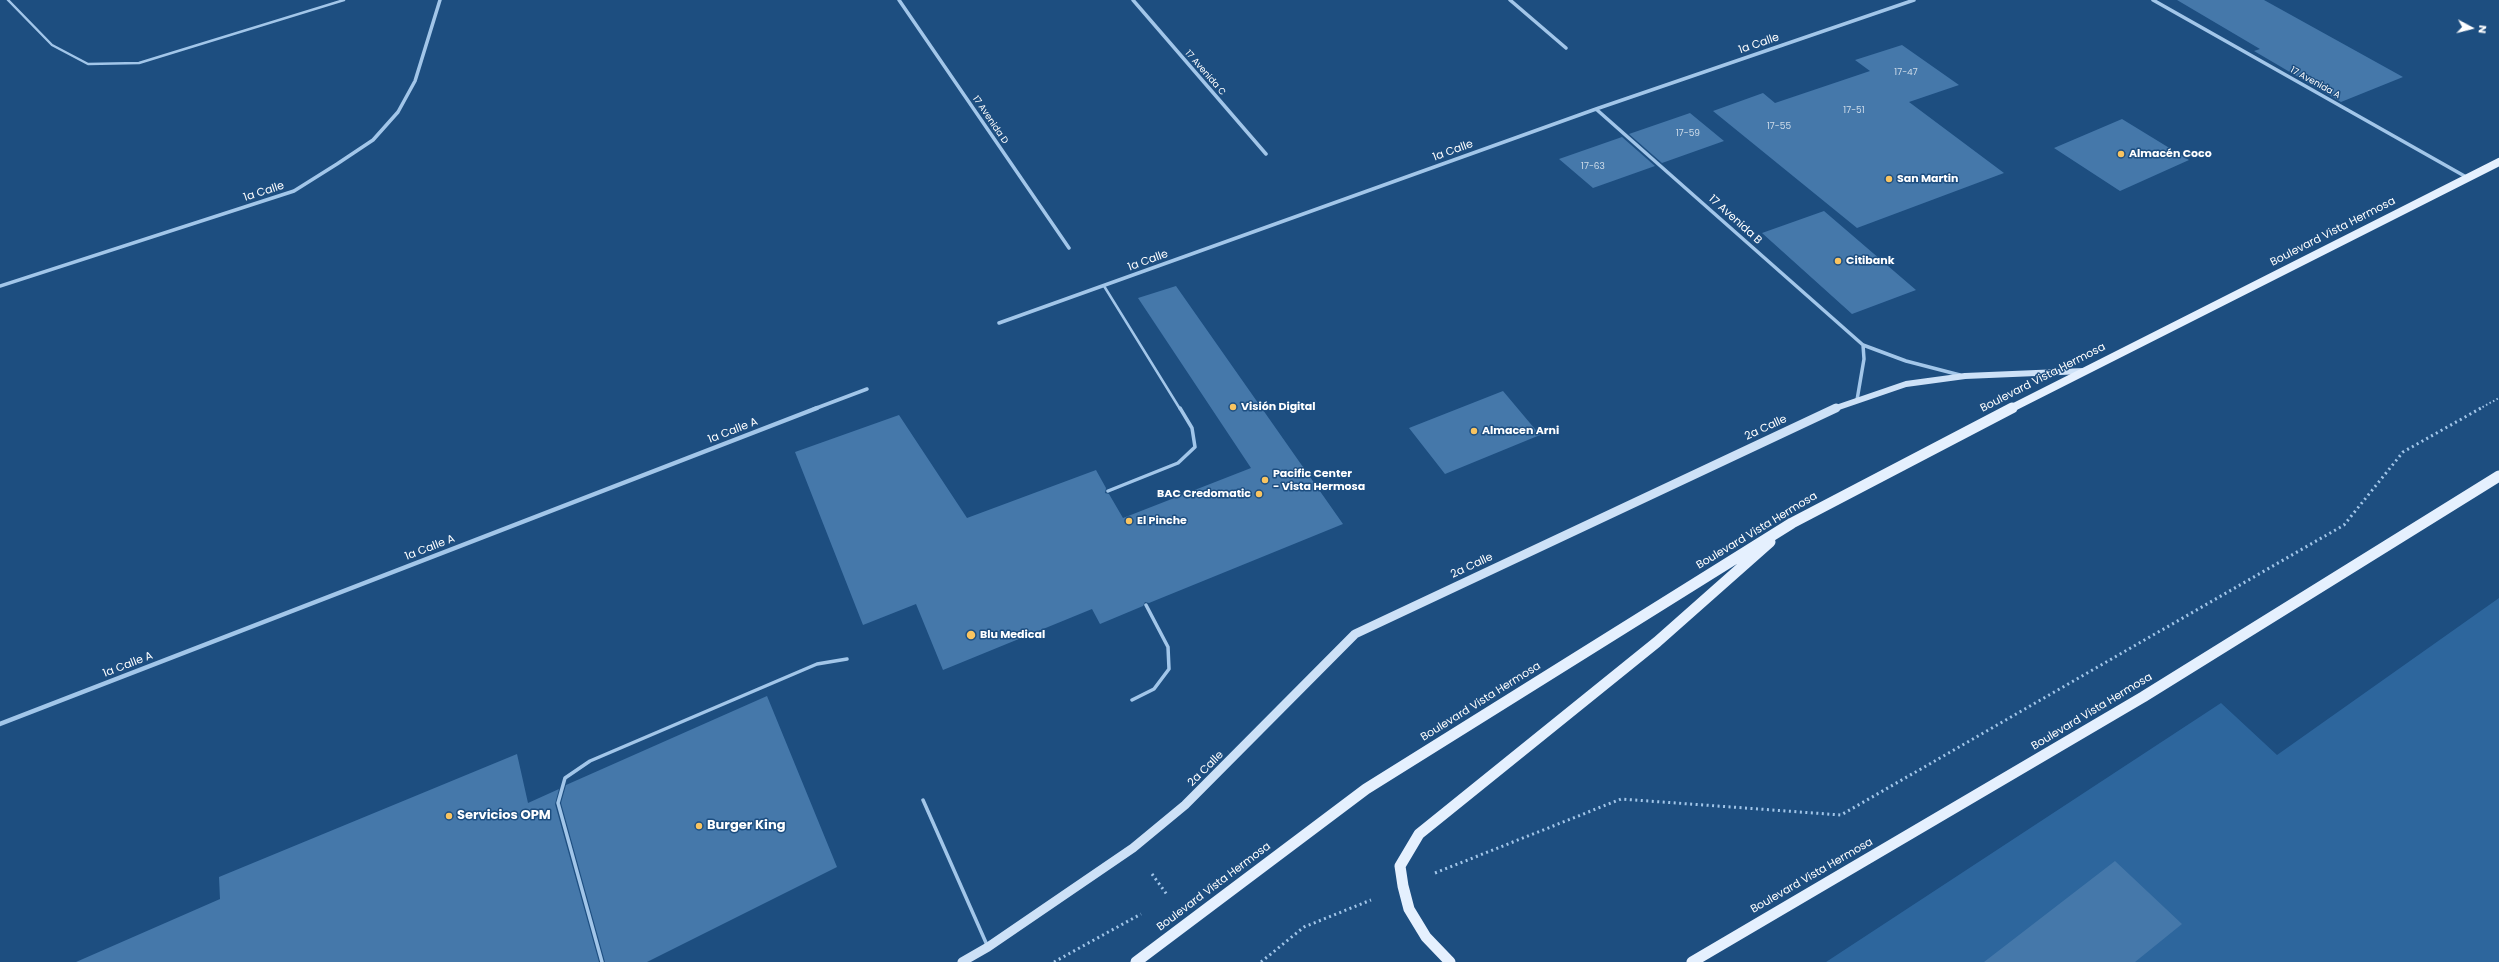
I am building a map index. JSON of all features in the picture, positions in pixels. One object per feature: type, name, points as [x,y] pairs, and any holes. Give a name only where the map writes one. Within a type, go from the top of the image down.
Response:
[{"type":"main road","name":"Boulevard Vista Hermosa","points":[[1136,962],[1366,789],[1792,522],[2084,371],[2499,162]]},
{"type":"main road","name":"Boulevard Vista Hermosa","points":[[1692,962],[2143,697],[2499,476]]},
{"type":"main road","points":[[1450,962],[1426,937],[1409,909],[1403,886],[1400,866],[1419,834],[1657,642],[1792,522]]},
{"type":"street","name":"1a Calle","points":[[0,286],[294,191],[337,164],[373,140],[398,112],[415,81],[440,0]]},
{"type":"street","name":"17 Avenida D","points":[[899,0],[1069,248]]},
{"type":"street","name":"17 Avenida C","points":[[1133,0],[1266,154]]},
{"type":"street","points":[[1510,0],[1566,48]]},
{"type":"street","name":"1a Calle","points":[[999,323],[1596,109],[1914,0]]},
{"type":"street","name":"17 Avenida A","points":[[2153,0],[2469,178]]},
{"type":"street","name":"17 Avenida B","points":[[1596,109],[1863,345],[1906,361],[1964,376]]},
{"type":"street","points":[[1857,400],[1864,359],[1863,345]]},
{"type":"street","name":"2a Calle","points":[[962,962],[988,947],[1134,848],[1185,805],[1356,634],[1810,419],[1857,400],[1906,384],[1964,376],[2084,371]]},
{"type":"street","name":"1a Calle A","points":[[0,724],[868,389]]},
{"type":"lane","points":[[8,0],[52,45],[88,64],[139,63],[344,0]]},
{"type":"lane","points":[[1104,286],[1192,428],[1195,447],[1178,463],[1108,491]]},
{"type":"lane","points":[[1132,700],[1154,689],[1169,669],[1168,647],[1146,605]]},
{"type":"lane","points":[[602,962],[558,803],[565,778],[590,761],[817,664],[846,659]]},
{"type":"lane","points":[[923,800],[988,947]]},
{"type":"path","points":[[1262,962],[1304,928],[1403,886],[1621,798],[1841,815],[2344,525],[2403,452],[2499,398]]},
{"type":"path","points":[[1162,902],[1169,898]]},
{"type":"path","points":[[1054,962],[1149,910]]},
{"type":"shaded area","points":[[2499,598],[2499,962],[1826,962],[2221,703],[2277,755]]},
{"type":"building","points":[[2177,0],[2264,0],[2403,77],[2341,102],[2254,51],[2260,49]]},
{"type":"building","points":[[1902,45],[1959,85],[1909,102],[2004,173],[1857,228],[1713,111],[1763,93],[1775,103],[1870,71],[1855,60]]},
{"type":"building","points":[[1690,113],[1724,141],[1662,163],[1629,134]]},
{"type":"building","name":"Almacén Coco","points":[[2122,119],[2189,160],[2120,191],[2054,148]]},
{"type":"building","points":[[1622,137],[1655,166],[1593,188],[1559,159]]},
{"type":"building","name":"Citibank","points":[[1824,211],[1916,290],[1852,314],[1762,233]]},
{"type":"building","name":"Pacific Center - Vista Hermosa","points":[[1176,286],[1343,524],[1149,603],[1145,602],[1143,606],[1100,624],[1092,609],[943,670],[916,604],[863,625],[795,452],[899,415],[967,518],[1096,470],[1106,488],[1105,493],[1109,494],[1123,518],[1251,468],[1138,298]]},
{"type":"building","name":"Almacen Arni","points":[[1503,391],[1540,435],[1445,474],[1409,428]]},
{"type":"building","name":"Burger King","points":[[767,696],[837,867],[647,962],[605,962],[561,803],[566,785]]},
{"type":"building","name":"Servicios OPM","points":[[517,754],[528,803],[559,789],[555,804],[599,962],[76,962],[220,899],[219,877]]},
{"type":"building","points":[[2115,861],[2182,924],[2135,962],[1984,962]]},
{"type":"place","name":"Almacén Coco","points":[[2121,154]]},
{"type":"place","name":"San Martin","points":[[1889,179]]},
{"type":"place","name":"Citibank","points":[[1838,261]]},
{"type":"place","name":"Visión Digital","points":[[1233,407]]},
{"type":"place","name":"Almacen Arni","points":[[1474,431]]},
{"type":"place","name":"Pacific Center - Vista Hermosa","points":[[1265,480]]},
{"type":"place","name":"BAC Credomatic","points":[[1259,494]]},
{"type":"place","name":"El Pinche","points":[[1129,521]]},
{"type":"place","name":"Blu Medical","points":[[971,635]]},
{"type":"place","name":"Servicios OPM","points":[[449,816]]},
{"type":"place","name":"Burger King","points":[[699,826]]}]
